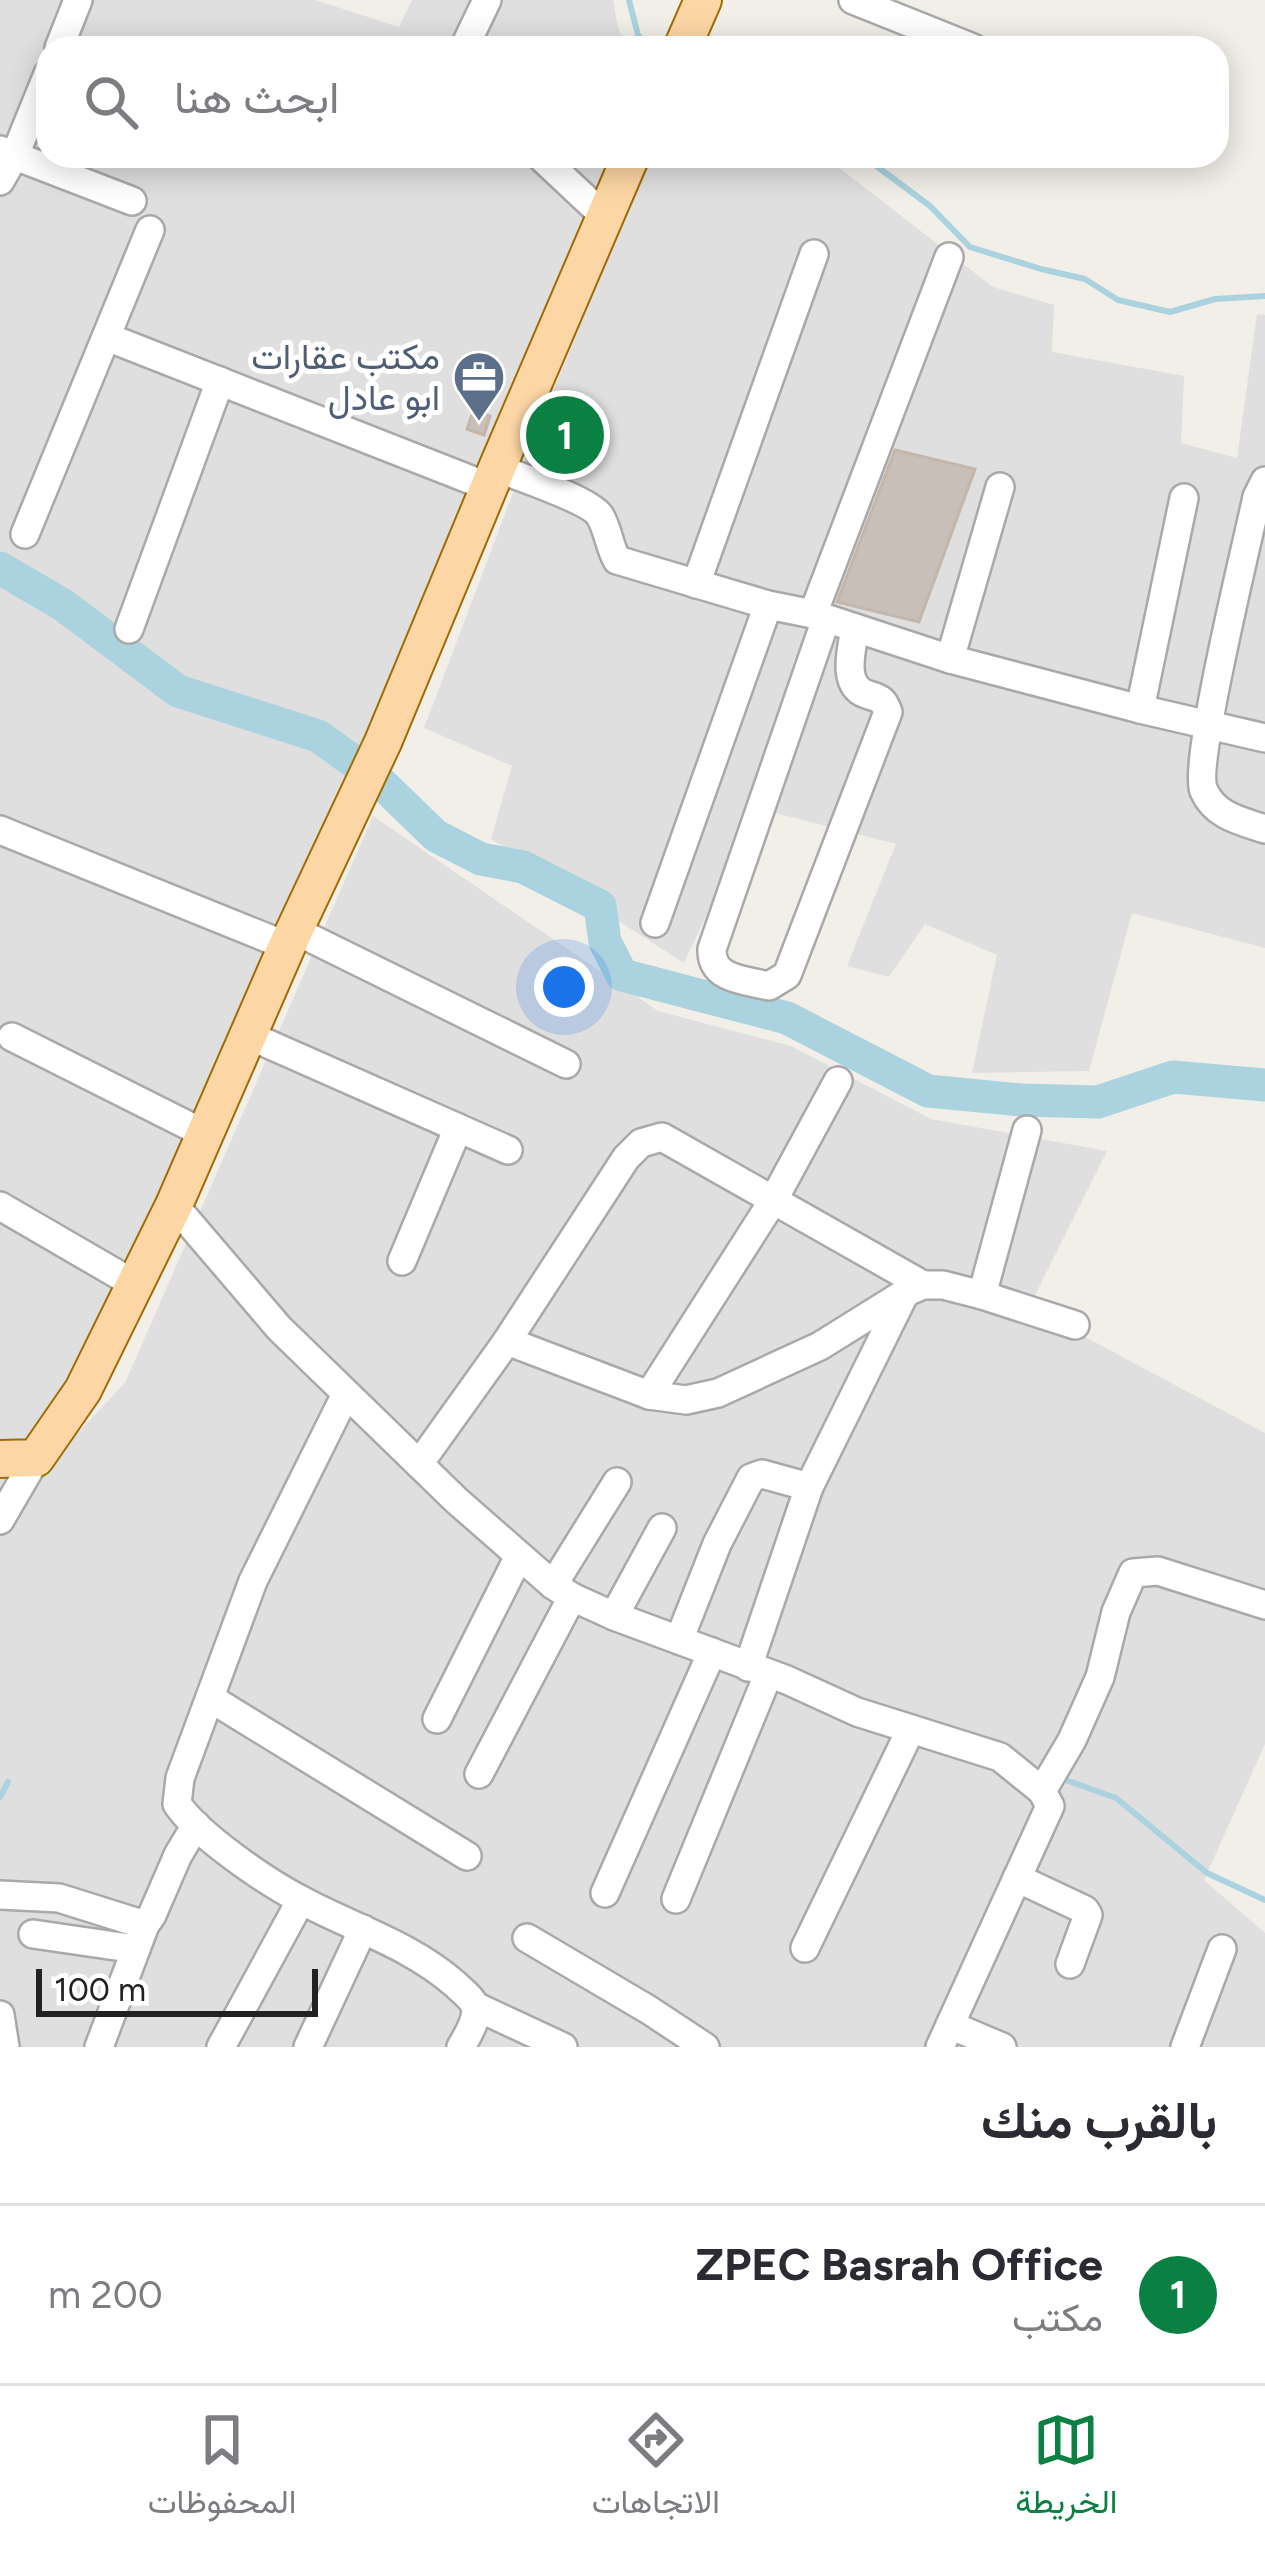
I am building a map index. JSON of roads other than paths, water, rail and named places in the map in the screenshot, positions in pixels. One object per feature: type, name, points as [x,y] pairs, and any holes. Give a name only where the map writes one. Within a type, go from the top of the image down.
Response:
[{"type":"main road","points":[[687,36],[703,0]]},
{"type":"main road","points":[[18,1459],[83,1390],[174,1205],[290,938],[383,742],[626,168]]},
{"type":"street","points":[[66,36],[78,0]]},
{"type":"street","points":[[470,36],[487,0]]},
{"type":"street","points":[[853,0],[943,36]]},
{"type":"street","points":[[0,181],[8,153],[36,98]]},
{"type":"street","points":[[8,153],[36,164]]},
{"type":"street","points":[[47,168],[132,201]]},
{"type":"street","points":[[552,168],[604,216]]},
{"type":"street","points":[[25,534],[150,230]]},
{"type":"street","points":[[696,584],[814,254]]},
{"type":"street","points":[[855,628],[852,679],[865,694],[878,696],[888,712],[787,975],[769,986],[726,975],[716,968],[712,949],[820,616],[949,257]]},
{"type":"street","points":[[106,337],[493,477],[584,503],[600,514],[617,560],[950,658],[1265,738]]},
{"type":"street","points":[[128,629],[220,381]]},
{"type":"street","points":[[1265,481],[1257,497],[1208,725],[1200,784],[1221,813],[1265,829]]},
{"type":"street","points":[[950,658],[1000,487]]},
{"type":"street","points":[[1140,709],[1184,498]]},
{"type":"street","points":[[655,923],[768,605]]},
{"type":"street","points":[[0,830],[290,938],[566,1064]]},
{"type":"street","points":[[248,1035],[508,1150]]},
{"type":"street","points":[[12,1036],[205,1134]]},
{"type":"street","points":[[649,1395],[774,1199],[838,1081]]},
{"type":"street","points":[[402,1261],[458,1128]]},
{"type":"street","points":[[982,1294],[1027,1130]]},
{"type":"street","points":[[418,1464],[507,1341],[626,1158],[641,1144],[662,1137],[774,1199],[914,1289]]},
{"type":"street","points":[[174,1205],[279,1328],[418,1464],[562,1591],[857,1712],[1000,1757],[1042,1791],[1050,1805],[945,2036],[1002,2047]]},
{"type":"street","points":[[0,1207],[136,1285]]},
{"type":"street","points":[[507,1341],[649,1395],[686,1400],[718,1393],[820,1346],[914,1289],[944,1285],[1075,1325]]},
{"type":"street","points":[[676,1899],[758,1671],[809,1487],[914,1289]]},
{"type":"street","points":[[346,1394],[253,1581],[177,1804],[196,1825],[273,1883],[398,1944],[430,1963],[475,2006],[563,2047]]},
{"type":"street","points":[[0,1520],[18,1459]]},
{"type":"street","points":[[679,1640],[717,1544],[751,1478],[762,1474],[809,1487]]},
{"type":"street","points":[[479,1774],[616,1482]]},
{"type":"street","points":[[614,1616],[662,1528]]},
{"type":"street","points":[[437,1719],[520,1556]]},
{"type":"street","points":[[1042,1791],[1100,1678],[1116,1612],[1132,1573],[1158,1570],[1265,1605]]},
{"type":"street","points":[[605,1893],[712,1652]]},
{"type":"street","points":[[210,1699],[466,1856]]},
{"type":"street","points":[[805,1948],[911,1729]]},
{"type":"street","points":[[99,2047],[141,1937],[196,1825]]},
{"type":"street","points":[[1017,1878],[1088,1915],[1070,1964]]},
{"type":"street","points":[[0,1895],[59,1898],[141,1937]]},
{"type":"street","points":[[221,2047],[302,1900]]},
{"type":"street","points":[[308,2047],[363,1929]]},
{"type":"street","points":[[33,1934],[141,1937]]},
{"type":"street","points":[[527,1938],[705,2047]]},
{"type":"street","points":[[1185,2047],[1222,1949]]},
{"type":"street","points":[[461,2047],[475,2006]]},
{"type":"street","points":[[0,2015],[5,2047]]},
{"type":"waterway","points":[[629,0],[639,36]]},
{"type":"waterway","points":[[879,168],[930,206],[970,247],[1085,279],[1118,300],[1170,312],[1215,299],[1265,296]]},
{"type":"waterway","points":[[0,568],[63,605],[178,691],[318,736],[375,777],[436,836],[481,859],[523,867],[600,906],[605,942],[622,975],[787,1018],[928,1091],[1098,1102],[1173,1077],[1265,1085]]},
{"type":"waterway","points":[[1060,1778],[1116,1798],[1207,1873],[1265,1900]]},
{"type":"waterway","points":[[0,1797],[8,1782]]},
{"type":"place","name":"مكتب عقارات ابو عادل","points":[[479,423]]},
{"type":"place","name":"ZPEC Basrah Office","points":[[565,435]]}]
